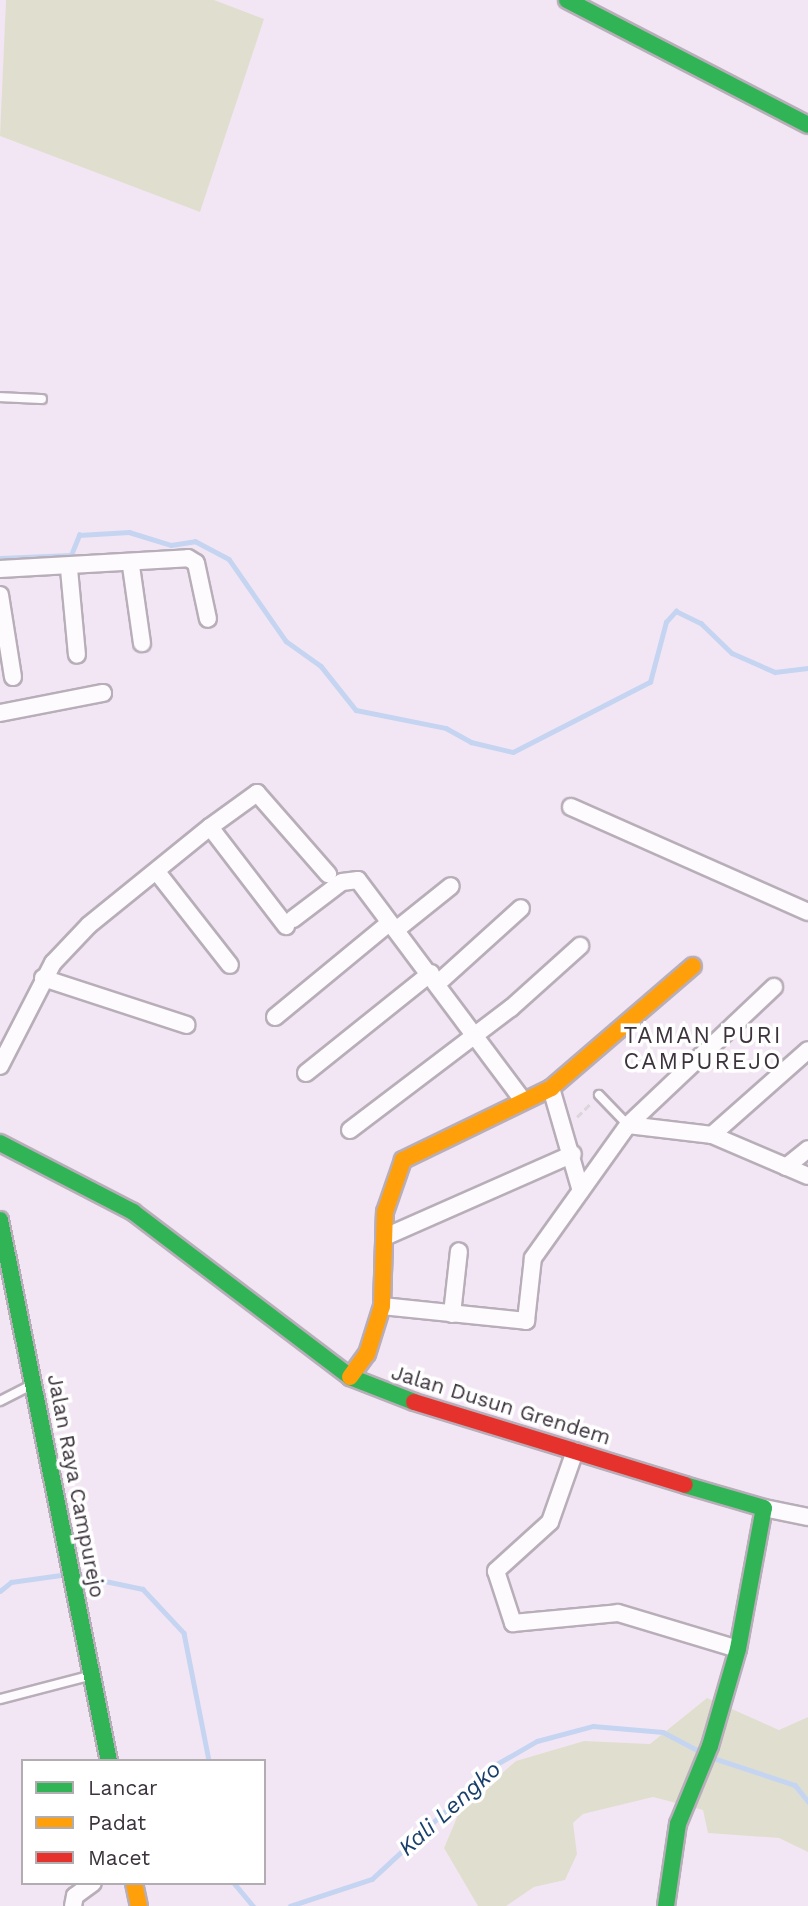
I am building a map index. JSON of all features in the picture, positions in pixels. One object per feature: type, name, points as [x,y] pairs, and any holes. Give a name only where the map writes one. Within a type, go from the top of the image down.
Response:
[{"type":"street","points":[[567,0],[808,125]]},
{"type":"street","points":[[0,569],[69,569],[193,560],[208,619]]},
{"type":"street","points":[[131,566],[142,643]]},
{"type":"street","points":[[69,569],[77,655]]},
{"type":"street","points":[[0,595],[13,677]]},
{"type":"street","points":[[0,713],[103,693]]},
{"type":"street","points":[[0,1066],[43,978],[89,925],[210,827],[257,793],[328,874]]},
{"type":"street","points":[[571,807],[808,912]]},
{"type":"street","points":[[210,827],[290,923],[351,879],[393,926],[475,1031],[521,1098]]},
{"type":"street","points":[[157,872],[230,965]]},
{"type":"street","points":[[275,1017],[393,926],[451,886]]},
{"type":"street","points":[[306,1073],[434,979],[521,908]]},
{"type":"street","points":[[350,1130],[475,1031],[511,1008],[580,946]]},
{"type":"street","points":[[349,1377],[367,1354],[382,1306],[387,1236],[385,1212],[403,1160],[521,1098],[551,1088],[693,966]]},
{"type":"street","points":[[43,978],[187,1025]]},
{"type":"street","points":[[382,1306],[526,1321],[533,1258],[628,1125],[775,987]]},
{"type":"street","points":[[712,1135],[808,1050]]},
{"type":"street","points":[[551,1088],[573,1154],[581,1191]]},
{"type":"street","points":[[628,1125],[712,1135],[808,1175]]},
{"type":"street","name":"Jalan Dusun Grendem","points":[[0,1143],[133,1212],[349,1377],[431,1409],[764,1508],[808,1517]]},
{"type":"street","points":[[786,1167],[808,1149]]},
{"type":"street","points":[[387,1236],[573,1154]]},
{"type":"street","name":"Jalan Raya Campurejo","points":[[0,1220],[70,1551],[109,1759]]},
{"type":"street","points":[[452,1314],[458,1251]]},
{"type":"street","points":[[575,1451],[550,1521],[496,1571],[513,1623],[618,1613],[738,1649]]},
{"type":"street","points":[[666,1906],[678,1824],[710,1746],[738,1649],[764,1508]]},
{"type":"street","points":[[73,1906],[91,1885]]},
{"type":"street","points":[[134,1885],[139,1906]]},
{"type":"lane","points":[[0,397],[43,400]]},
{"type":"lane","points":[[599,1096],[628,1125]]},
{"type":"lane","points":[[0,1401],[35,1385]]},
{"type":"lane","points":[[0,1699],[92,1675]]},
{"type":"path","points":[[565,1130],[599,1096]]},
{"type":"shaded area","points":[[6,0],[214,0],[264,19],[200,212],[0,136]]},
{"type":"shaded area","points":[[707,1698],[779,1730],[808,1717],[808,1852],[779,1838],[708,1833],[703,1810],[653,1797],[583,1814],[573,1823],[577,1854],[565,1880],[534,1887],[506,1906],[478,1906],[444,1848],[461,1808],[516,1761],[584,1741],[650,1744]]},
{"type":"waterway","points":[[0,558],[71,555],[79,535],[129,532],[171,545],[195,541],[229,559],[286,641],[321,666],[356,710],[446,728],[471,742],[513,752],[650,682],[666,622],[676,611],[701,623],[732,653],[775,672],[808,668]]},
{"type":"waterway","name":"Kali Lengko","points":[[0,1591],[11,1582],[61,1575]]},
{"type":"waterway","name":"Kali Lengko","points":[[81,1576],[143,1589],[184,1633],[209,1759]]},
{"type":"waterway","name":"Kali Lengko","points":[[290,1906],[372,1879],[495,1765],[537,1741],[593,1726],[663,1732],[699,1751]]},
{"type":"waterway","name":"Kali Lengko","points":[[713,1758],[795,1785],[808,1801]]},
{"type":"waterway","name":"Kali Lengko","points":[[236,1885],[253,1906]]},
{"type":"traffic: fast","points":[[567,0],[808,125]]},
{"type":"traffic: fast","points":[[0,1143],[133,1212],[350,1377],[414,1402]]},
{"type":"traffic: fast","points":[[0,1220],[109,1759]]},
{"type":"traffic: fast","points":[[666,1906],[678,1824],[710,1746],[738,1649],[764,1508],[685,1485]]},
{"type":"traffic: slow","points":[[350,1377],[367,1354],[382,1306],[385,1212],[403,1160],[551,1088],[693,966]]},
{"type":"traffic: slow","points":[[134,1885],[139,1906]]},
{"type":"traffic: jam","points":[[414,1402],[685,1485]]},
{"type":"district","name":"TAMAN PURI CAMPUREJO","points":[[703,1049]]}]
